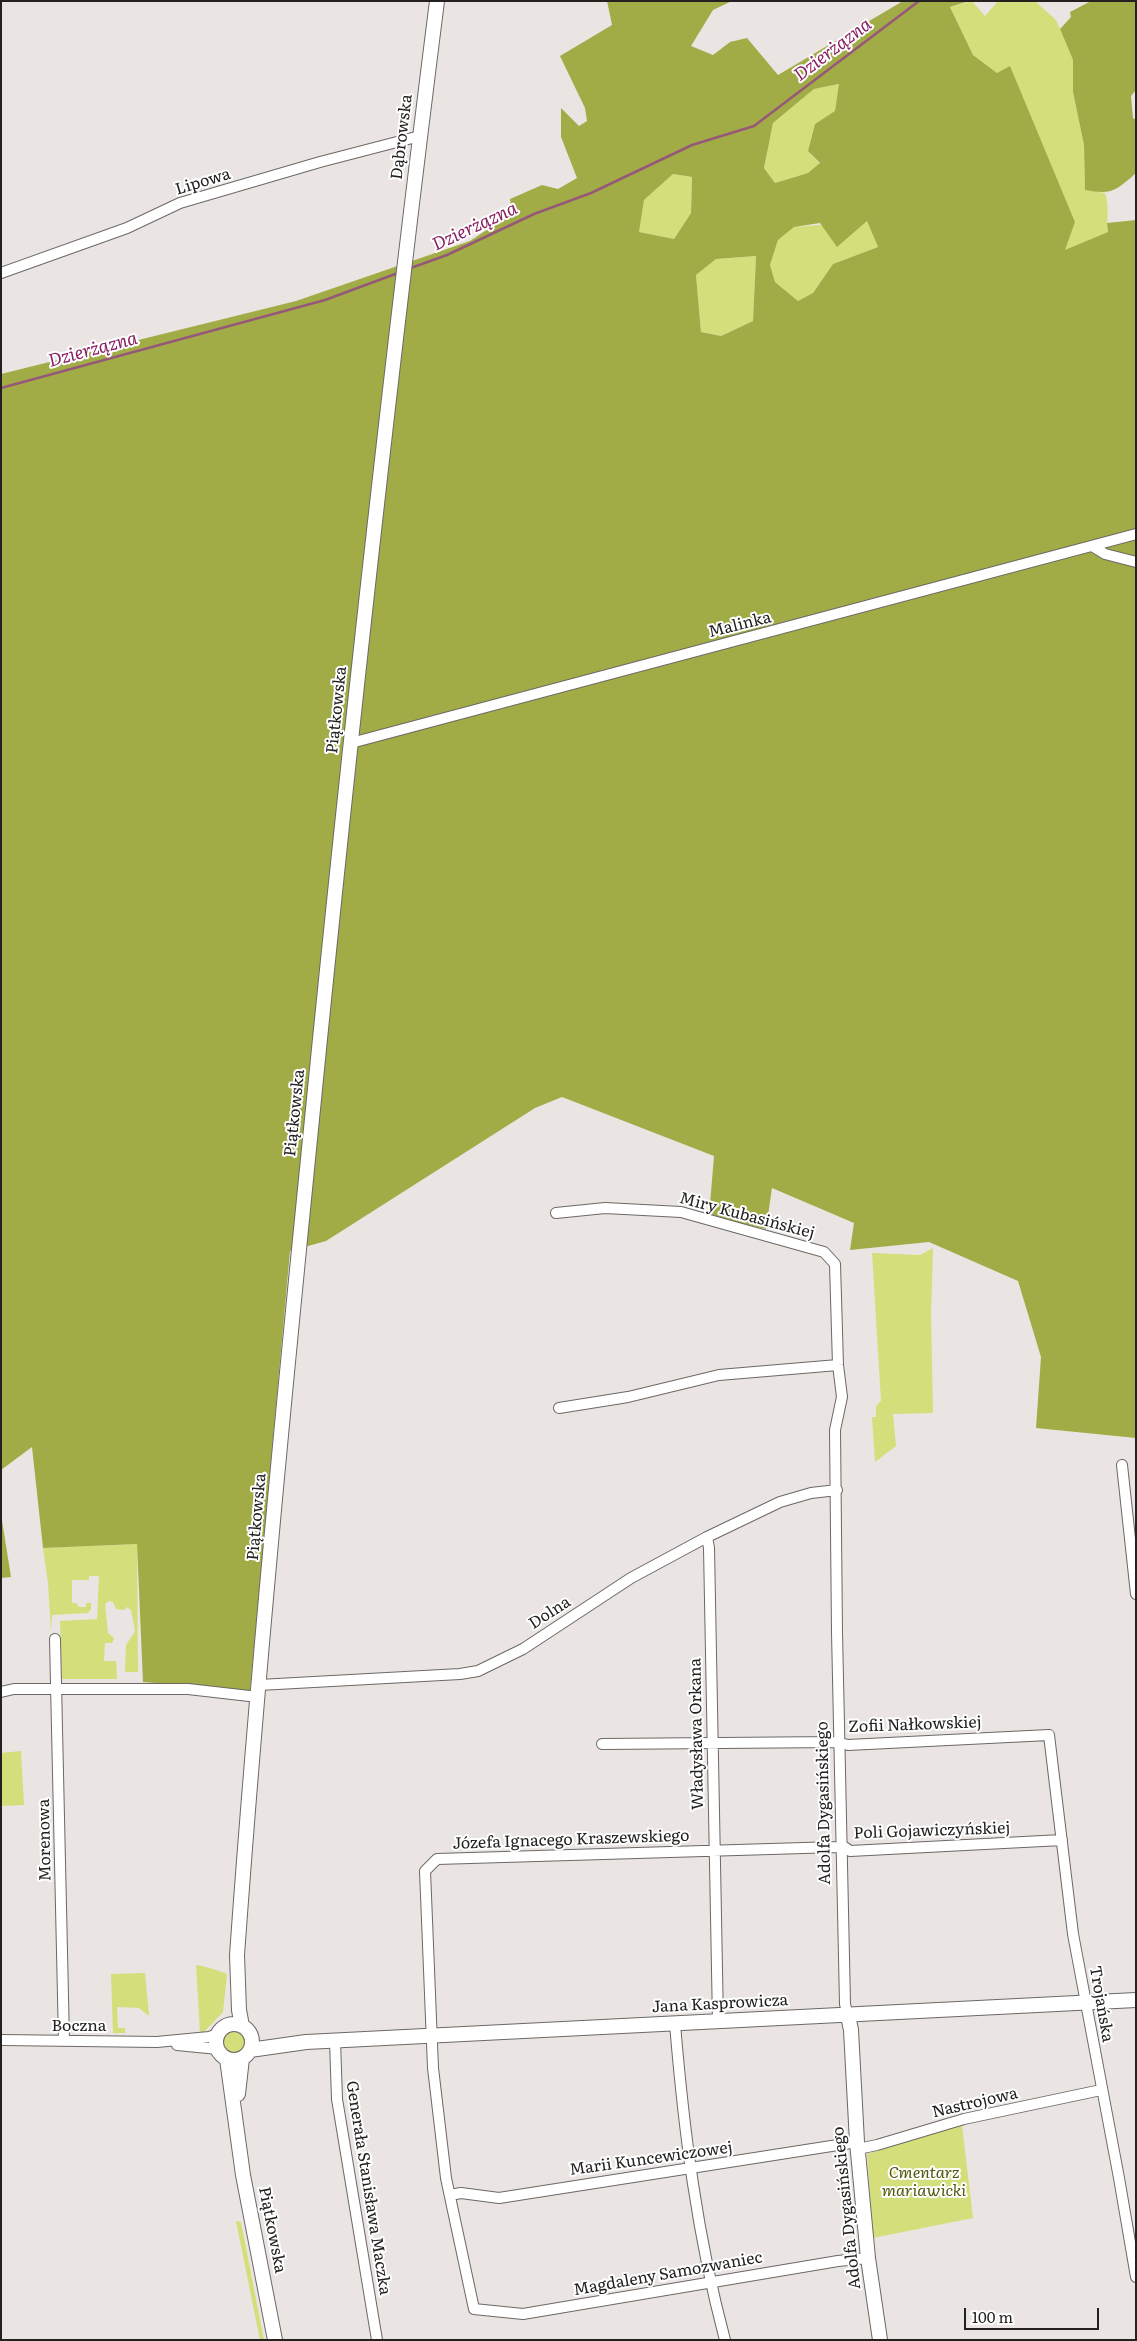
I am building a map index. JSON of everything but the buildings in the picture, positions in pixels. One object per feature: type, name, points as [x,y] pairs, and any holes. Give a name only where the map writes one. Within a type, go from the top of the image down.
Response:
[{"type":"main road","name":"Dąbrowska","points":[[403,277],[437,1]]},
{"type":"main road","name":"Piątkowska","points":[[237,2127],[239,2074],[246,2043],[239,2010],[237,1955],[258,1691],[296,1275],[351,743],[403,277]]},
{"type":"main road","name":"Piątkowska","points":[[237,1955],[222,2030],[222,2054],[237,2127],[246,2192],[275,2340]]},
{"type":"main road","name":"Jana Kasprowicza","points":[[246,2043],[335,2041],[1136,2000]]},
{"type":"main road","name":"Adolfa Dygasińskiego","points":[[848,2016],[851,2030],[857,2145],[868,2258],[880,2340]]},
{"type":"main road","points":[[222,2030],[246,2043]]},
{"type":"main road","points":[[222,2054],[246,2043]]},
{"type":"street","name":"Lipowa","points":[[1,273],[127,228],[180,203],[320,162],[420,136]]},
{"type":"street","name":"Malinka","points":[[351,743],[1136,534]]},
{"type":"street","points":[[1092,546],[1105,554],[1136,562]]},
{"type":"street","name":"Miry Kubasińskiej","points":[[556,1213],[605,1208],[681,1212],[824,1252],[835,1264]]},
{"type":"street","name":"Adolfa Dygasińskiego","points":[[835,1264],[838,1365],[842,1397],[835,1430],[837,1632],[841,1742],[845,2004],[848,2016]]},
{"type":"street","points":[[559,1408],[628,1397],[719,1375],[838,1365]]},
{"type":"street","points":[[1122,1465],[1136,1594]]},
{"type":"street","name":"Dolna","points":[[1,1692],[14,1689],[57,1688],[258,1691],[478,1672],[523,1649],[631,1578],[707,1536],[780,1502],[811,1493],[837,1490]]},
{"type":"street","name":"Władysława Orkana","points":[[707,1536],[710,1557],[718,2022]]},
{"type":"street","name":"Morenowa","points":[[55,1639],[64,2041]]},
{"type":"street","name":"Zofii Nałkowskiej","points":[[602,1744],[841,1742],[848,1745],[1050,1735]]},
{"type":"street","name":"Trojańska","points":[[1050,1735],[1073,1934],[1120,2178],[1136,2277]]},
{"type":"street","name":"Poli Gojawiczyńskiej","points":[[714,1849],[843,1846],[850,1851],[1062,1840]]},
{"type":"street","name":"Józefa Ignacego Kraszewskiego","points":[[474,2309],[450,2195],[433,2068],[425,1871],[437,1860],[714,1849]]},
{"type":"street","points":[[674,2024],[689,2169],[710,2282],[725,2340]]},
{"type":"street","name":"Boczna","points":[[1,2040],[156,2042],[209,2037],[222,2030]]},
{"type":"street","name":"Generała Stanisława Maczka","points":[[335,2041],[337,2099],[377,2340]]},
{"type":"street","name":"Boczna","points":[[156,2042],[222,2054]]},
{"type":"street","name":"Nastrojowa","points":[[857,2145],[877,2145],[964,2119],[1102,2090]]},
{"type":"street","name":"Marii Kuncewiczowej","points":[[450,2195],[461,2193],[499,2198],[857,2145]]},
{"type":"street","name":"Magdaleny Samozwaniec","points":[[474,2309],[523,2314],[710,2282],[868,2258]]},
{"type":"green space","points":[[607,1],[732,1],[713,10],[691,46],[713,55],[730,42],[747,38],[778,75],[903,1],[969,1],[950,7],[973,55],[997,73],[1010,66],[1075,222],[1065,250],[1108,232],[1107,223],[1136,220],[1136,1438],[1036,1428],[1041,1357],[1018,1281],[929,1242],[850,1250],[854,1223],[772,1188],[766,1229],[709,1216],[714,1156],[562,1097],[535,1108],[326,1241],[290,1251],[250,1691],[143,1682],[137,1544],[43,1548],[32,1447],[1,1470],[1,374],[296,301],[470,241],[512,213],[510,199],[542,185],[558,189],[577,178],[561,137],[561,108],[579,126],[587,121],[585,108],[560,56],[612,25]],"holes":[[[839,84],[835,111],[815,124],[808,151],[820,163],[808,173],[775,183],[764,168],[773,123],[814,89]],[[673,174],[692,177],[691,213],[674,239],[639,232],[644,200]],[[867,221],[878,247],[833,264],[813,293],[798,301],[775,282],[770,265],[778,240],[794,227],[820,223],[837,247]],[[756,256],[753,321],[721,336],[701,332],[696,275],[716,259]]]},
{"type":"green space","points":[[972,1],[985,16],[998,1],[1035,1],[1056,20],[1073,60],[1073,92],[1084,145],[1085,189],[1105,193],[1108,232],[1064,251],[1075,222],[1010,67],[997,73],[973,55],[950,7]]},
{"type":"green space","points":[[1091,1],[1136,1],[1136,90],[1131,96],[1133,118],[1136,120],[1136,173],[1118,188],[1107,192],[1085,190],[1084,145],[1073,92],[1073,60],[1060,29],[1071,17],[1070,12]]},
{"type":"green space","points":[[840,84],[835,112],[815,124],[808,151],[820,164],[808,173],[775,183],[764,168],[773,123],[814,89]]},
{"type":"green space","points":[[673,174],[692,177],[691,213],[674,239],[639,232],[644,200]]},
{"type":"green space","points":[[867,221],[878,247],[833,264],[813,293],[798,301],[775,282],[770,265],[778,240],[794,227]]},
{"type":"green space","points":[[756,256],[753,321],[721,336],[701,332],[696,275],[716,259]]},
{"type":"green space","points":[[933,1248],[931,1313],[933,1413],[893,1414],[896,1446],[875,1462],[872,1417],[876,1417],[876,1406],[881,1401],[872,1253],[920,1255]]},
{"type":"green space","points":[[1,1514],[11,1577],[1,1578]]},
{"type":"green space","points":[[137,1544],[138,1672],[125,1672],[126,1645],[135,1631],[131,1610],[127,1607],[125,1610],[116,1609],[113,1602],[109,1601],[105,1604],[108,1633],[114,1638],[112,1643],[105,1643],[104,1661],[116,1661],[117,1679],[62,1679],[60,1621],[97,1619],[99,1576],[89,1576],[89,1580],[72,1580],[72,1603],[76,1603],[79,1607],[86,1607],[86,1603],[91,1603],[91,1609],[88,1613],[52,1615],[51,1632],[48,1583],[43,1548]]},
{"type":"green space","points":[[21,1751],[24,1805],[1,1806],[1,1753]]},
{"type":"green space","points":[[196,1965],[227,1974],[223,2012],[204,2032],[200,2032]]},
{"type":"green space","points":[[145,1973],[149,2016],[139,2008],[117,2007],[118,2028],[125,2028],[125,2033],[113,2033],[111,1974]]},
{"type":"green space","points":[[234,2031],[242,2034],[245,2042],[242,2050],[234,2053],[226,2050],[223,2042],[226,2034]]},
{"type":"green space","name":"Cmentarz mariawicki","points":[[962,2125],[973,2218],[873,2238],[867,2154]]},
{"type":"green space","points":[[236,2221],[241,2222],[264,2340],[260,2340]]},
{"type":"waterway","name":"Dzierżązna","points":[[408,269],[447,255],[534,214],[591,193],[692,145],[754,126],[919,1]]},
{"type":"waterway","name":"Dzierżązna","points":[[1,388],[325,300],[398,273]]}]
